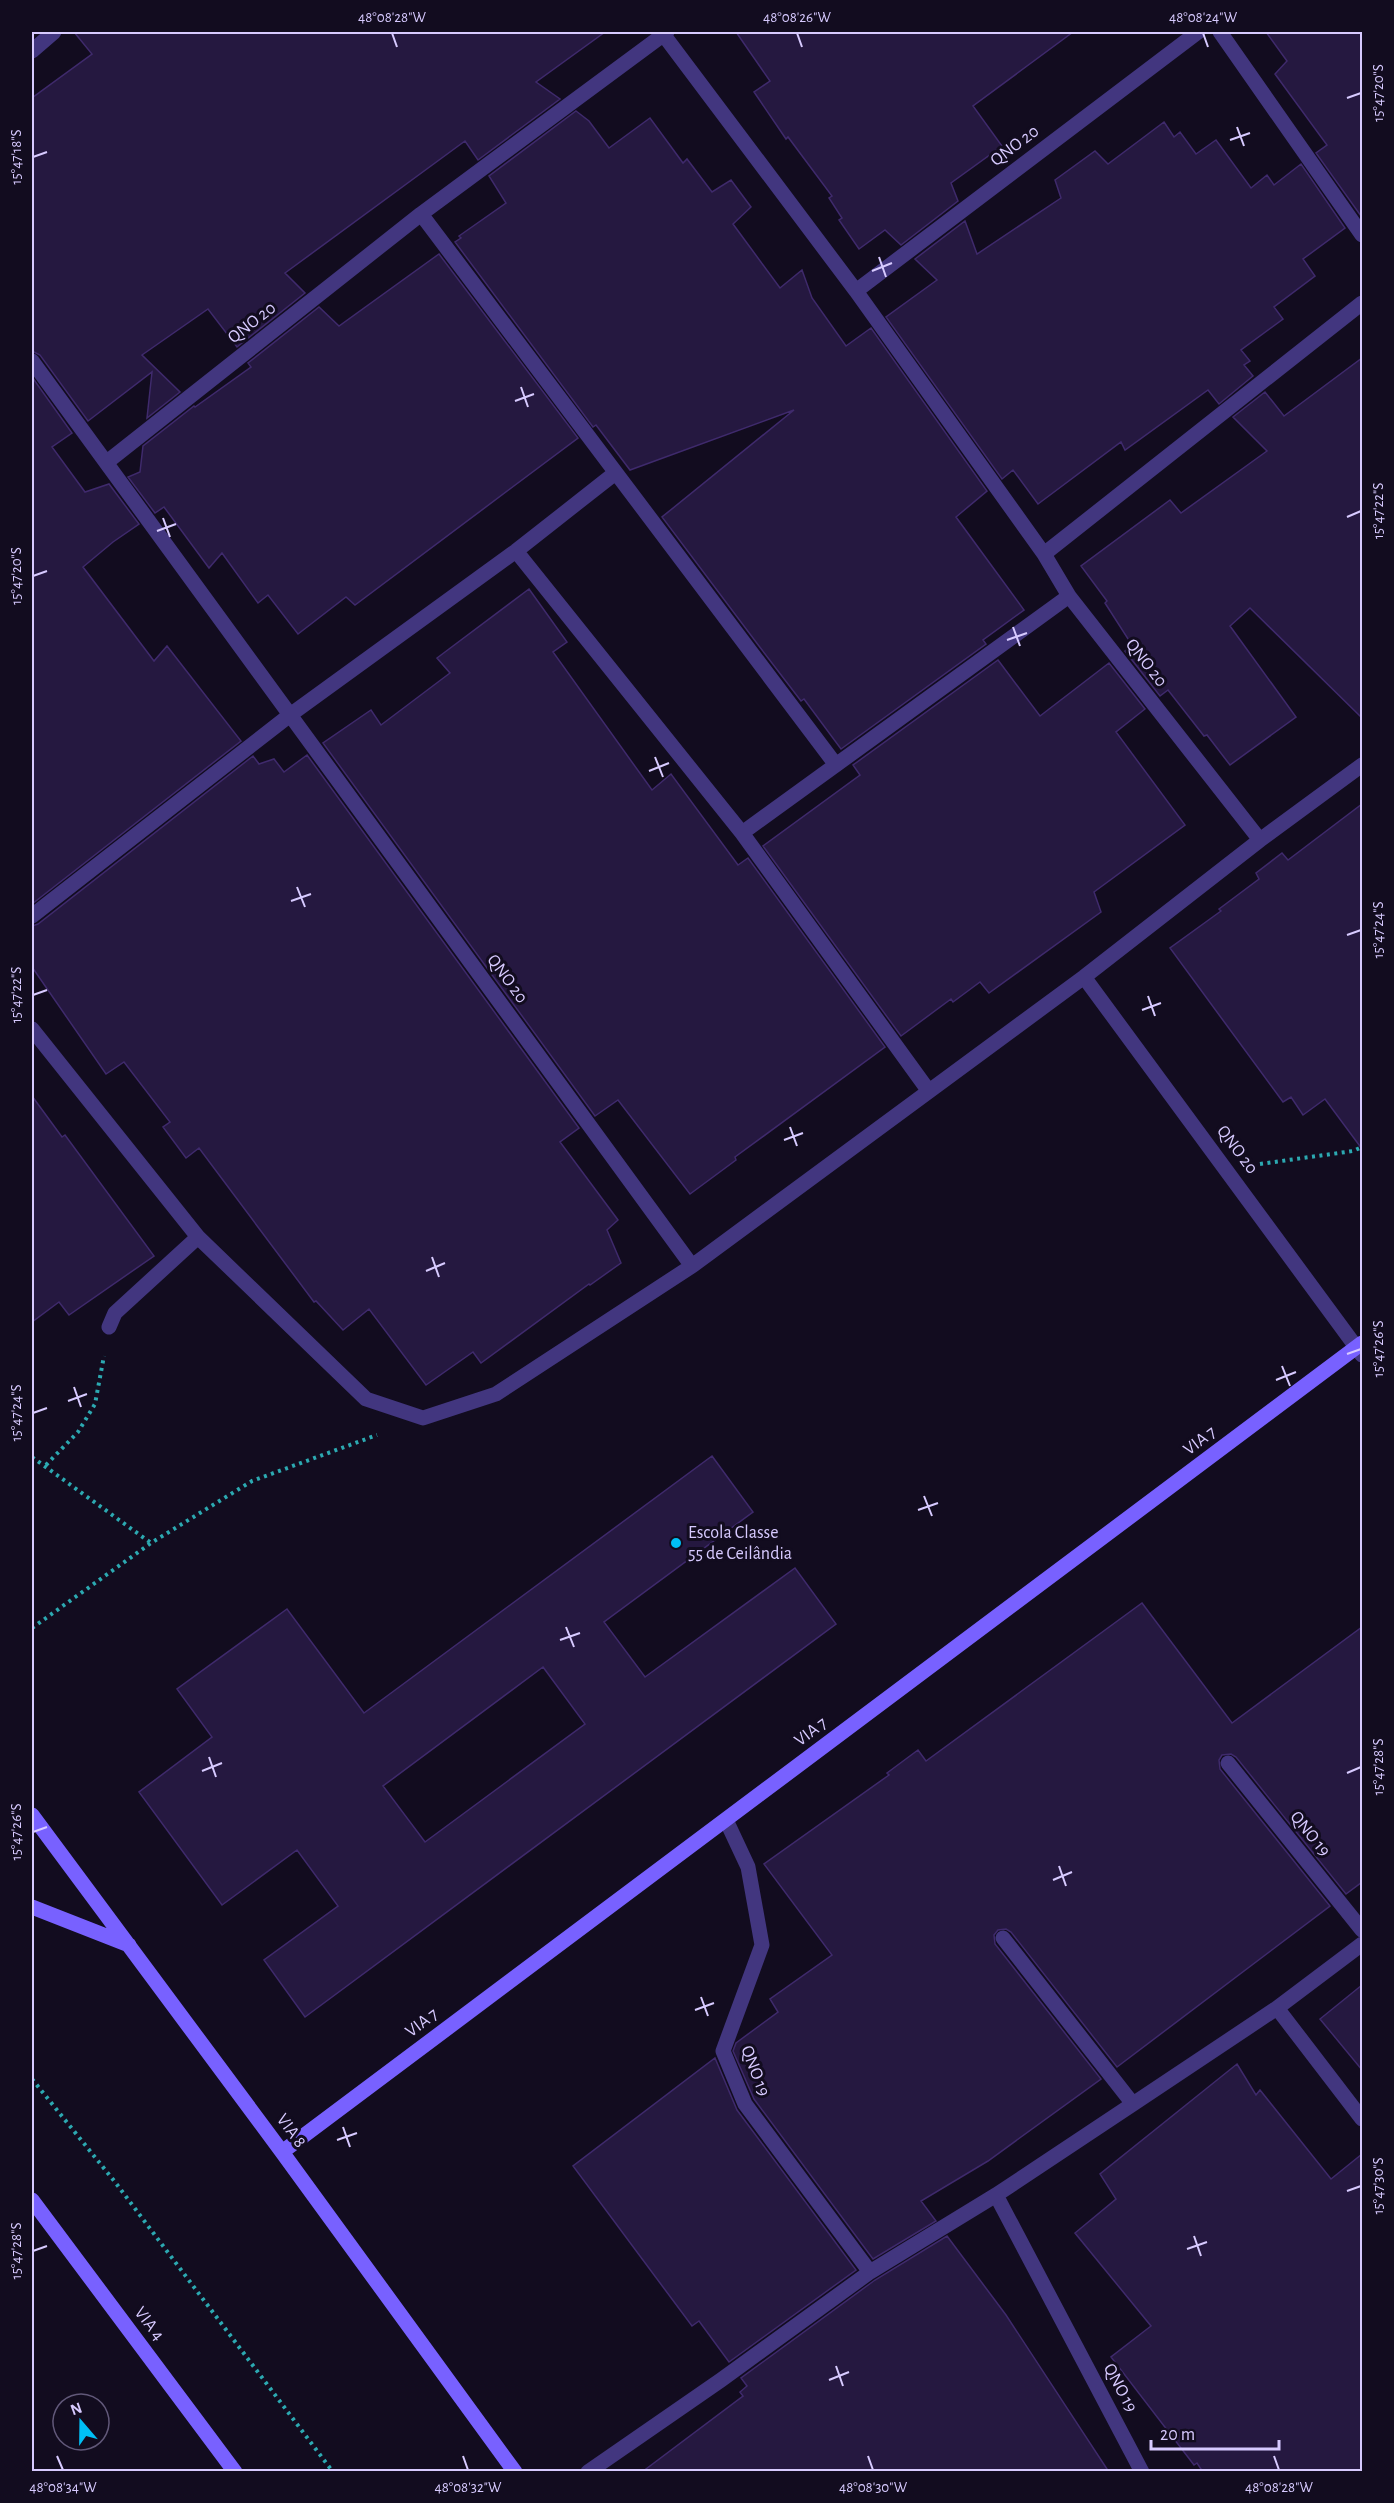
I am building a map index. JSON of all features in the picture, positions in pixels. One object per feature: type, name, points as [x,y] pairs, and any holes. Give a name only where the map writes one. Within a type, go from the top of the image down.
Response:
[{"type":"main road","name":"VIA 7","points":[[282,2152],[1361,1348]]},
{"type":"main road","name":"VIA 8","points":[[32,1815],[282,2152],[515,2472]]},
{"type":"main road","points":[[32,1907],[129,1945]]},
{"type":"main road","name":"VIA 4","points":[[32,2200],[235,2472]]},
{"type":"street","points":[[32,51],[54,32]]},
{"type":"street","name":"QNO 20","points":[[856,291],[1198,32]]},
{"type":"street","points":[[1220,32],[1362,235]]},
{"type":"street","name":"QNO 20","points":[[106,462],[421,214],[665,33],[856,291],[1044,554],[1069,596],[1260,840]]},
{"type":"street","points":[[421,214],[614,474],[836,765]]},
{"type":"street","points":[[1044,554],[1362,303]]},
{"type":"street","name":"QNO 20","points":[[32,361],[692,1266]]},
{"type":"street","points":[[32,916],[290,716],[516,551],[614,474]]},
{"type":"street","points":[[516,551],[742,833],[928,1090]]},
{"type":"street","points":[[742,833],[1069,596]]},
{"type":"street","points":[[32,1029],[198,1238],[366,1399],[423,1418],[496,1394],[692,1266],[1084,977],[1260,840],[1362,765]]},
{"type":"street","name":"QNO 20","points":[[1084,977],[1361,1348]]},
{"type":"street","points":[[109,1327],[115,1313],[198,1238]]},
{"type":"street","name":"QNO 19","points":[[1228,1763],[1362,1930]]},
{"type":"street","name":"QNO 19","points":[[726,1820],[748,1867],[762,1945],[723,2051],[745,2104],[870,2272]]},
{"type":"street","points":[[1003,1938],[1133,2104]]},
{"type":"street","points":[[588,2472],[722,2380],[870,2272],[996,2195],[1133,2104],[1276,2008],[1362,1944]]},
{"type":"street","points":[[1276,2008],[1362,2119]]},
{"type":"street","name":"QNO 19","points":[[996,2195],[1142,2472]]},
{"type":"path","points":[[1226,1168],[1353,1151],[1362,1147]]},
{"type":"path","points":[[46,1465],[78,1432],[95,1404],[109,1327]]},
{"type":"path","points":[[32,1628],[151,1543],[252,1480],[423,1418]]},
{"type":"path","points":[[32,1456],[151,1543]]},
{"type":"path","points":[[32,2079],[115,2182],[333,2472]]},
{"type":"building","points":[[74,32],[605,32],[536,82],[560,99],[478,160],[465,141],[285,273],[305,293],[237,347],[208,309],[142,355],[180,392],[147,418],[152,372],[88,421],[40,355],[32,351],[32,98],[92,54]]},
{"type":"building","points":[[736,32],[1073,32],[973,106],[1002,146],[951,183],[958,201],[901,245],[885,230],[859,249],[839,220],[842,218],[829,198],[832,196],[788,137],[786,139],[754,92],[770,81]]},
{"type":"building","points":[[1266,32],[1362,32],[1361,216],[1316,153],[1327,145],[1275,74],[1287,61]]},
{"type":"building","points":[[576,111],[589,121],[609,148],[650,118],[683,163],[687,159],[712,192],[731,180],[751,207],[733,224],[780,288],[802,270],[812,298],[846,346],[871,328],[987,491],[956,517],[1024,610],[983,640],[986,644],[841,749],[804,699],[801,701],[662,517],[794,410],[630,470],[596,425],[593,427],[455,242],[461,238],[459,236],[506,203],[489,176]]},
{"type":"building","points":[[1164,122],[1174,137],[1180,132],[1196,154],[1216,140],[1251,188],[1267,175],[1274,185],[1301,164],[1345,228],[1303,259],[1315,276],[1274,307],[1283,319],[1241,350],[1250,361],[1244,365],[1253,376],[1219,404],[1208,390],[1125,450],[1121,442],[1038,504],[1013,470],[1002,479],[886,317],[937,280],[915,259],[965,221],[977,254],[1061,198],[1055,180],[1095,151],[1108,164]]},
{"type":"building","points":[[439,254],[578,438],[355,605],[346,597],[298,634],[268,595],[258,603],[222,553],[209,568],[164,507],[155,513],[128,477],[140,472],[143,446],[194,406],[251,367],[248,363],[319,307],[339,326]]},
{"type":"building","points":[[1362,358],[1362,718],[1250,608],[1230,626],[1296,717],[1230,765],[1168,690],[1160,696],[1125,651],[1132,645],[1105,603],[1107,601],[1081,566],[1170,500],[1181,513],[1267,451],[1233,417],[1265,392],[1284,416]]},
{"type":"building","points":[[32,377],[72,433],[52,447],[85,492],[109,484],[139,524],[83,567],[154,661],[167,646],[241,741],[32,904]]},
{"type":"building","points":[[529,589],[567,642],[553,652],[652,790],[671,774],[738,865],[748,858],[885,1047],[735,1157],[736,1160],[690,1194],[618,1100],[595,1116],[323,743],[371,710],[381,725],[450,673],[437,658]]},
{"type":"building","points":[[998,660],[1040,716],[1109,663],[1145,709],[1116,732],[1185,825],[1094,892],[1101,912],[989,993],[980,982],[953,1002],[951,999],[901,1036],[763,846],[860,775],[853,765]]},
{"type":"building","points":[[307,755],[579,1128],[560,1142],[618,1220],[607,1230],[621,1263],[481,1363],[473,1352],[426,1385],[369,1309],[343,1330],[316,1301],[314,1302],[199,1148],[186,1158],[163,1127],[170,1122],[124,1062],[106,1074],[32,967],[32,926],[38,924],[253,756],[259,764],[274,759],[284,772]]},
{"type":"building","points":[[1362,804],[1362,1149],[1325,1099],[1303,1115],[1291,1097],[1283,1102],[1170,948],[1221,911],[1219,909],[1259,879],[1256,873],[1282,853],[1288,860]]},
{"type":"building","points":[[32,1096],[62,1137],[65,1135],[154,1256],[69,1315],[59,1302],[32,1322]]},
{"type":"building","points":[[712,1456],[753,1512],[604,1622],[645,1677],[795,1568],[836,1624],[305,2017],[264,1960],[338,1906],[297,1850],[222,1905],[139,1792],[212,1737],[177,1689],[287,1609],[364,1713]],"holes":[[[543,1667],[585,1724],[425,1842],[383,1786]]]},
{"type":"building","points":[[1142,1603],[1232,1723],[1362,1627],[1362,1882],[1346,1894],[1236,1757],[1231,1754],[1222,1755],[1219,1760],[1220,1769],[1330,1906],[1117,2067],[1011,1932],[1006,1929],[998,1930],[994,1935],[995,1944],[1101,2079],[988,2161],[921,2201],[936,2221],[873,2259],[754,2099],[733,2051],[736,2043],[778,2012],[770,1999],[832,1955],[764,1864],[889,1775],[887,1773],[918,1750],[926,1761]]},
{"type":"building","points":[[1362,1985],[1362,2070],[1320,2019]]},
{"type":"building","points":[[715,2058],[737,2110],[856,2270],[729,2362],[699,2321],[692,2326],[573,2166]]},
{"type":"building","points":[[1237,2064],[1256,2095],[1260,2090],[1331,2179],[1362,2154],[1362,2472],[1203,2472],[1197,2463],[1194,2465],[1111,2357],[1151,2326],[1075,2233],[1116,2199],[1100,2174]]},
{"type":"building","points":[[947,2236],[1006,2315],[1109,2472],[642,2472],[743,2396],[740,2392],[747,2386],[741,2378],[875,2280]]},
{"type":"place","name":"Escola Classe 55 de Ceilândia","points":[[676,1543]]}]
